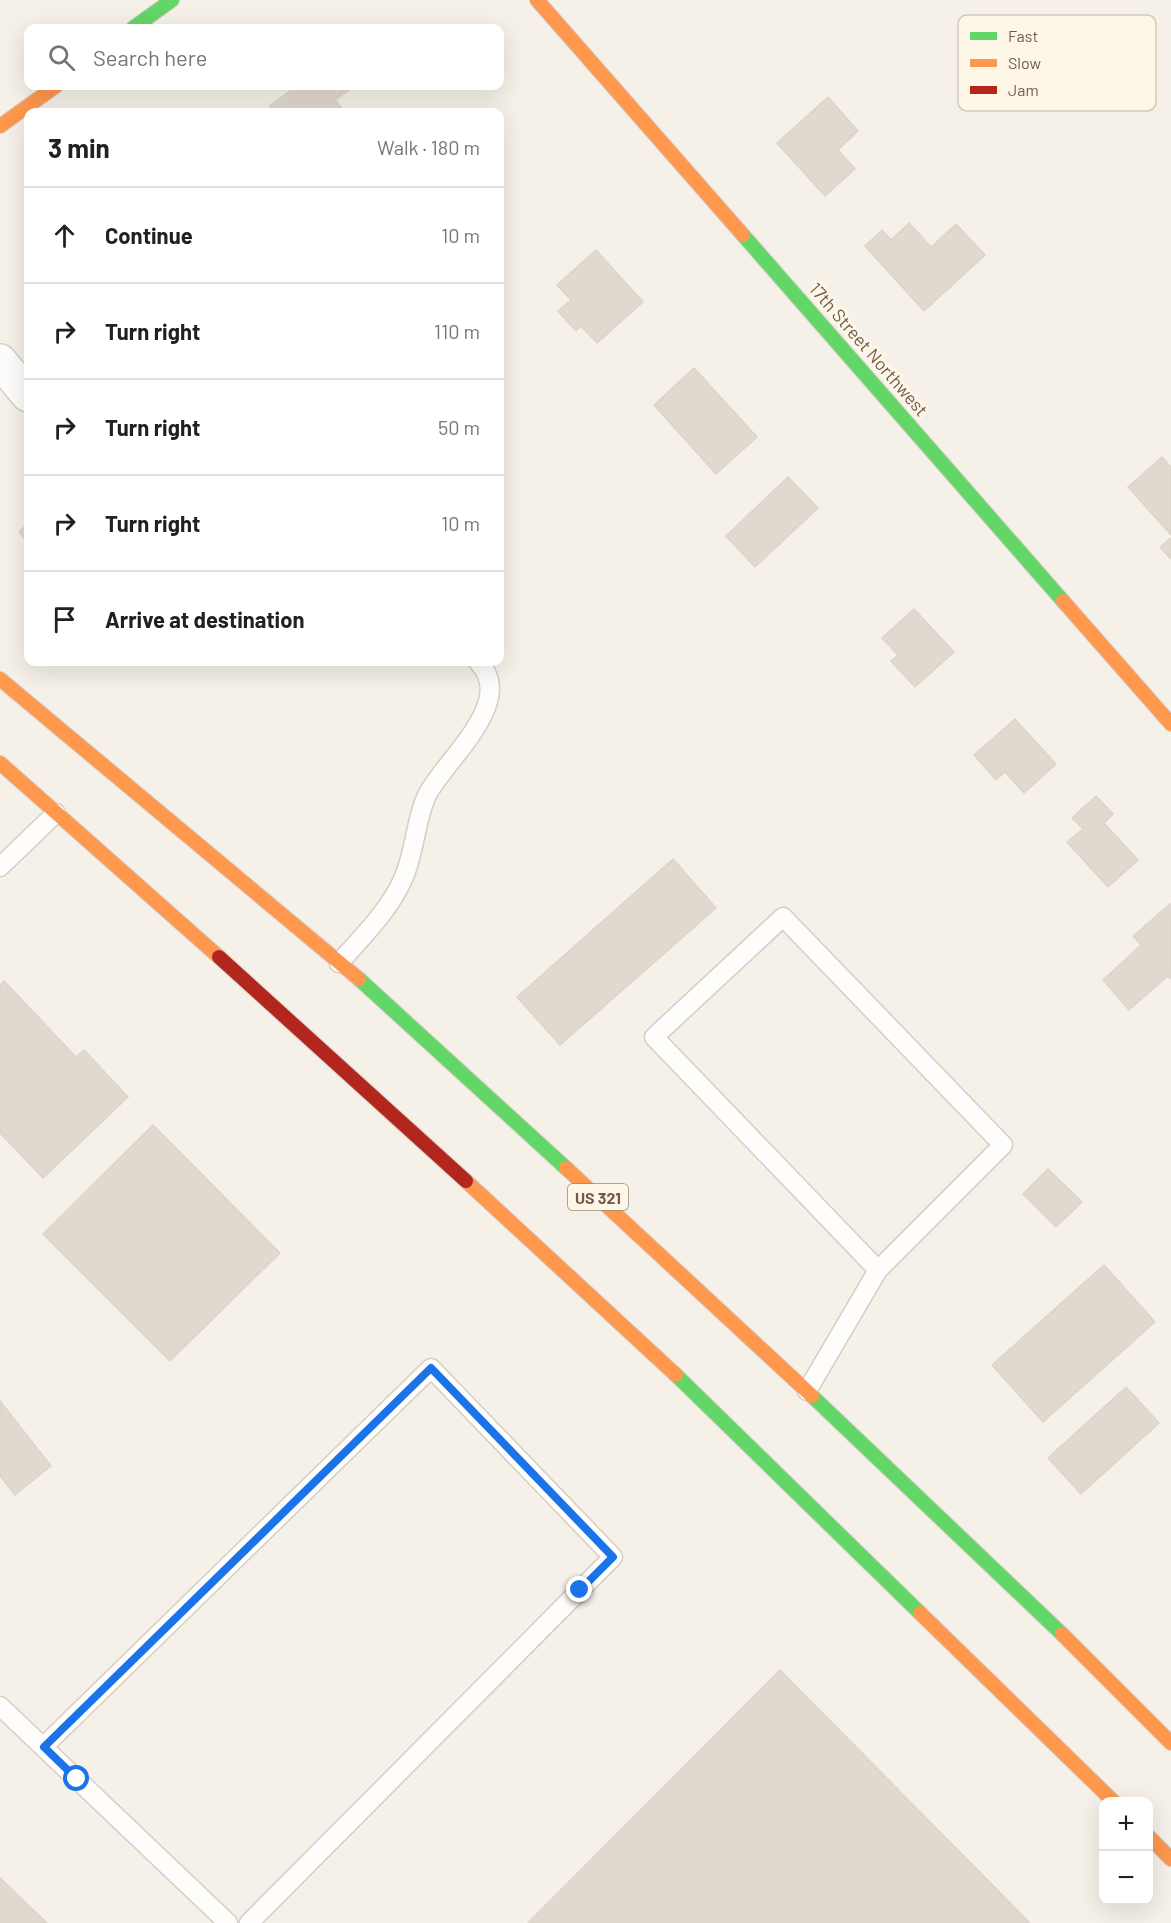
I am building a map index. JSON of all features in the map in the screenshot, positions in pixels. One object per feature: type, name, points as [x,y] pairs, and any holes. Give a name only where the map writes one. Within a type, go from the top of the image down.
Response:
[{"type":"main road","points":[[139,24],[172,0]]},
{"type":"main road","name":"17th Street Northwest","points":[[537,0],[1171,724]]},
{"type":"main road","points":[[25,108],[50,90]]},
{"type":"main road","points":[[0,126],[24,109]]},
{"type":"main road","name":"US 321","points":[[0,680],[394,1009],[807,1391],[1079,1650],[1171,1743]]},
{"type":"main road","points":[[0,763],[328,1053],[677,1376],[1109,1797]]},
{"type":"main road","points":[[1153,1840],[1171,1859]]},
{"type":"street","points":[[0,361],[24,390]]},
{"type":"lane","points":[[339,963],[389,906],[404,879],[428,793],[482,719],[490,698],[490,679],[481,666]]},
{"type":"lane","points":[[0,867],[56,813]]},
{"type":"lane","points":[[807,1391],[878,1270],[1003,1145],[783,917],[654,1038],[878,1270]]},
{"type":"lane","points":[[44,1747],[431,1368],[613,1557],[249,1923]]},
{"type":"lane","points":[[0,1706],[228,1923]]},
{"type":"building","points":[[292,90],[349,90],[335,100],[342,108],[272,108],[270,106]]},
{"type":"building","points":[[828,97],[858,131],[838,150],[855,169],[825,196],[777,143]]},
{"type":"building","points":[[909,223],[931,247],[956,224],[985,255],[924,311],[865,246],[882,230],[891,240]]},
{"type":"building","points":[[596,250],[643,302],[597,343],[581,326],[576,331],[558,311],[571,300],[557,285]]},
{"type":"building","points":[[694,368],[757,437],[716,474],[654,405]]},
{"type":"building","points":[[1162,457],[1171,467],[1171,535],[1128,487]]},
{"type":"building","points":[[788,477],[818,508],[755,567],[726,536]]},
{"type":"building","points":[[24,527],[24,538],[19,532]]},
{"type":"building","points":[[1171,538],[1171,559],[1160,547]]},
{"type":"building","points":[[914,609],[954,652],[915,687],[891,661],[898,655],[882,638]]},
{"type":"building","points":[[1015,719],[1056,764],[1024,793],[1005,772],[996,780],[974,755]]},
{"type":"building","points":[[1096,796],[1113,814],[1104,823],[1138,860],[1108,887],[1067,842],[1083,829],[1072,818]]},
{"type":"building","points":[[673,859],[716,908],[560,1045],[517,997]]},
{"type":"building","points":[[1170,904],[1171,979],[1168,976],[1129,1010],[1103,980],[1141,945],[1133,936]]},
{"type":"building","points":[[4,981],[76,1057],[84,1050],[128,1097],[43,1178],[0,1133],[0,985]]},
{"type":"building","points":[[153,1125],[280,1253],[170,1361],[43,1234]]},
{"type":"building","points":[[1048,1169],[1082,1202],[1056,1227],[1023,1194]]},
{"type":"building","points":[[1104,1265],[1155,1322],[1043,1422],[992,1365]]},
{"type":"building","points":[[1126,1387],[1159,1423],[1081,1494],[1048,1458]]},
{"type":"building","points":[[0,1401],[51,1466],[15,1495],[0,1476]]},
{"type":"building","points":[[780,1670],[1030,1923],[528,1923]]},
{"type":"building","points":[[0,1878],[47,1923],[0,1923]]},
{"type":"traffic: fast","points":[[139,24],[172,0]]},
{"type":"traffic: fast","points":[[743,235],[1063,601]]},
{"type":"traffic: fast","points":[[359,979],[566,1168]]},
{"type":"traffic: fast","points":[[676,1375],[920,1613]]},
{"type":"traffic: fast","points":[[812,1396],[1062,1634]]},
{"type":"traffic: slow","points":[[537,0],[743,235]]},
{"type":"traffic: slow","points":[[25,108],[50,90]]},
{"type":"traffic: slow","points":[[0,126],[24,109]]},
{"type":"traffic: slow","points":[[1063,601],[1171,724]]},
{"type":"traffic: slow","points":[[0,679],[359,979]]},
{"type":"traffic: slow","points":[[0,763],[219,957]]},
{"type":"traffic: slow","points":[[566,1168],[812,1396]]},
{"type":"traffic: slow","points":[[466,1181],[676,1375]]},
{"type":"traffic: slow","points":[[920,1613],[1109,1797]]},
{"type":"traffic: slow","points":[[1062,1634],[1171,1743]]},
{"type":"traffic: slow","points":[[1153,1841],[1171,1859]]},
{"type":"traffic: jam","points":[[219,957],[466,1181]]},
{"type":"route","points":[[77,1779],[44,1747],[431,1368],[613,1557],[580,1590]]}]
